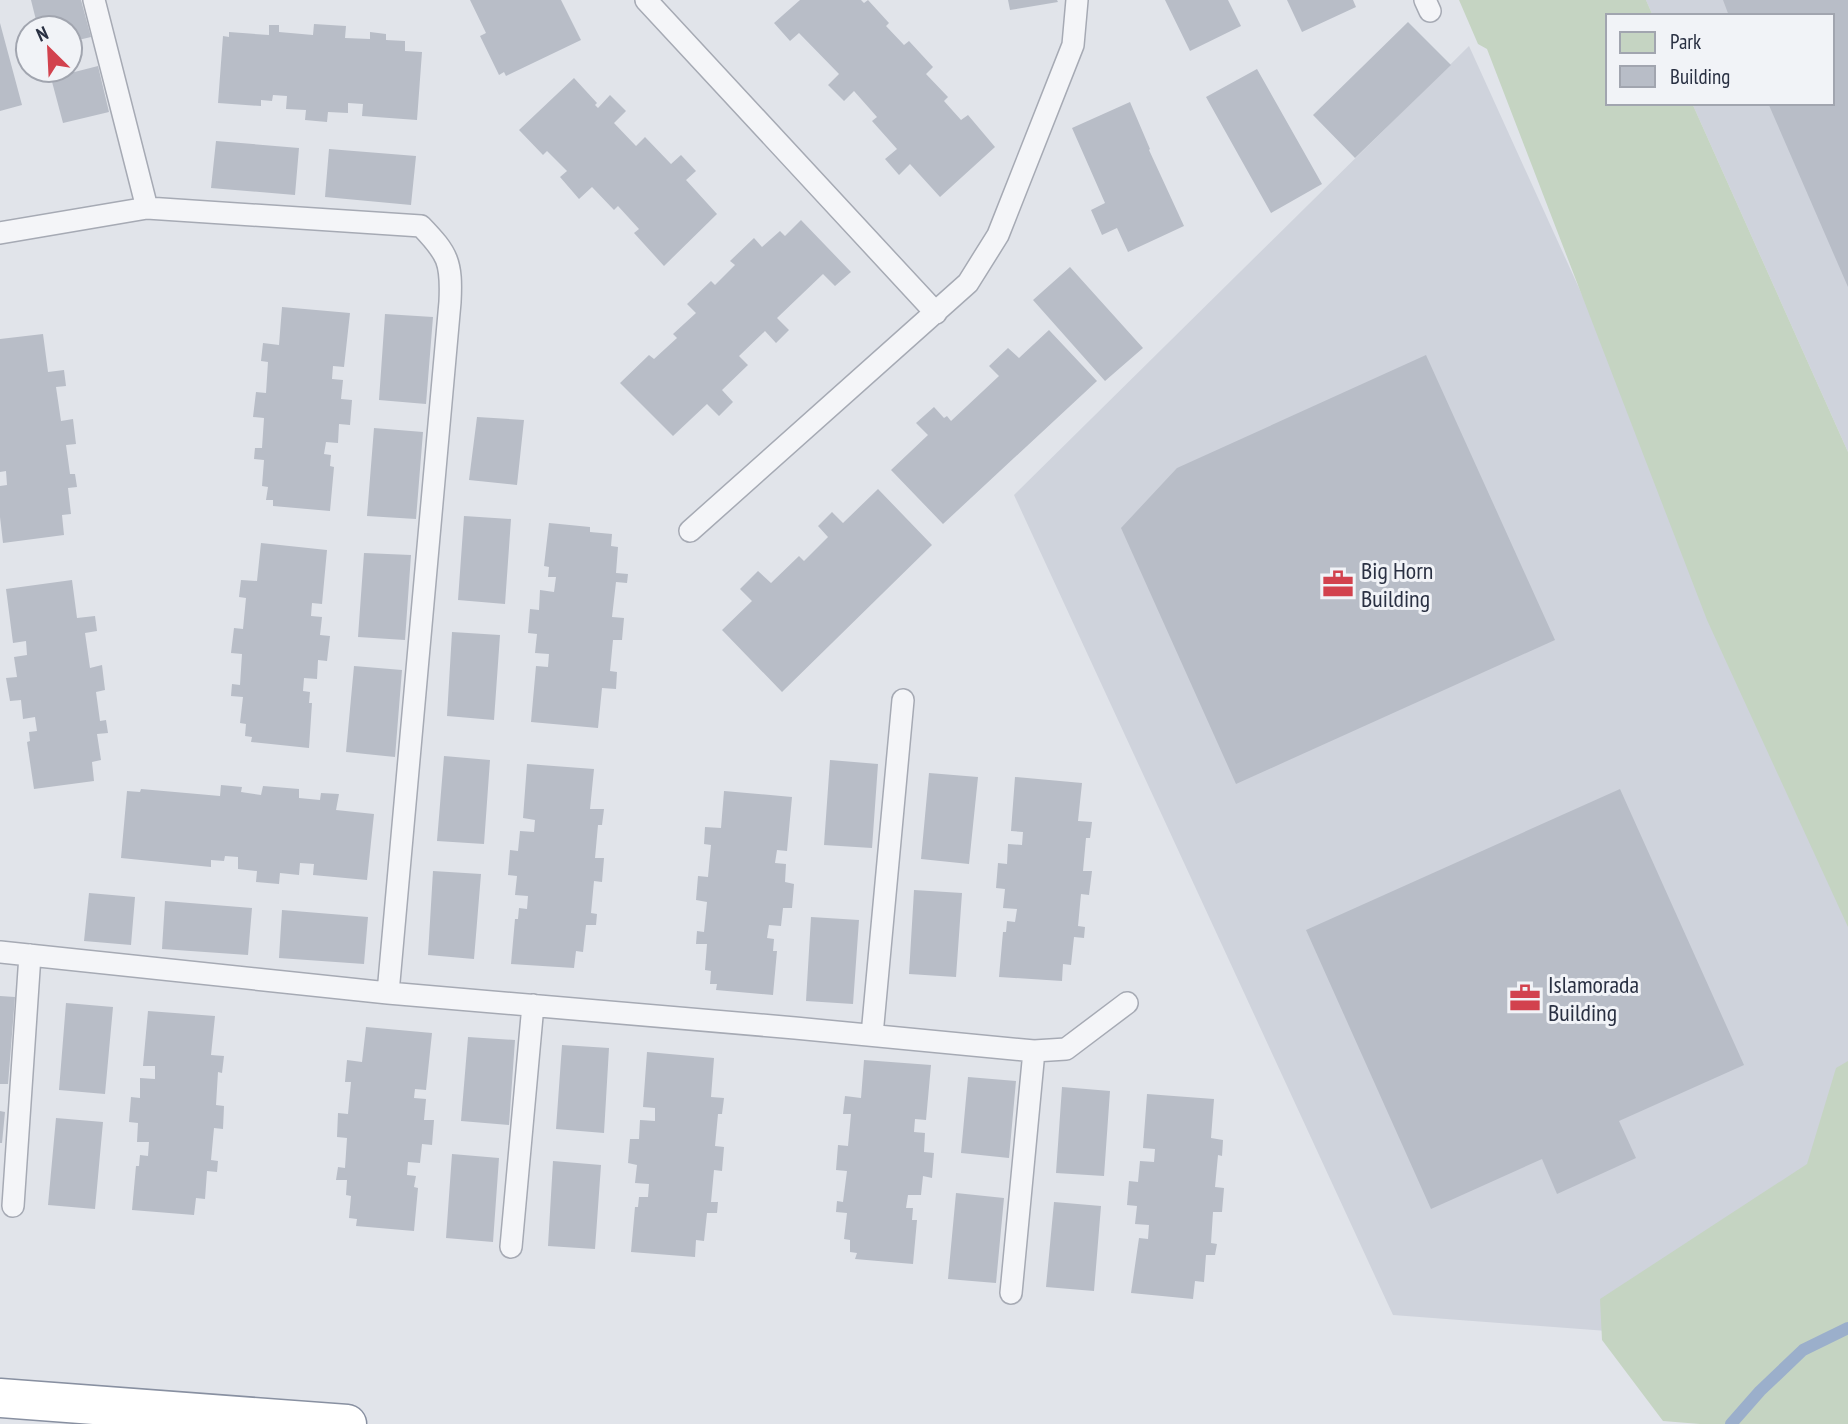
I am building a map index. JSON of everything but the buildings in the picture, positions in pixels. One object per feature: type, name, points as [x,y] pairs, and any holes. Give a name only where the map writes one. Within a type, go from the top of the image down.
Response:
[{"type":"highway","points":[[0,1398],[347,1424]]},
{"type":"lane","points":[[94,0],[146,208]]},
{"type":"lane","points":[[646,0],[936,313]]},
{"type":"lane","points":[[690,531],[968,283],[998,235],[1073,45],[1077,0]]},
{"type":"lane","points":[[0,233],[146,208],[421,226],[440,246],[451,273],[388,993]]},
{"type":"lane","points":[[872,1035],[903,701]]},
{"type":"lane","points":[[0,952],[388,993],[1034,1051],[1066,1049],[1127,1003]]},
{"type":"lane","points":[[13,1206],[30,955]]},
{"type":"lane","points":[[511,1247],[533,1005]]},
{"type":"lane","points":[[1011,1293],[1034,1051]]},
{"type":"shaded area","points":[[1646,0],[1848,0],[1848,452],[1693,105],[1834,105],[1834,14],[1652,14]]},
{"type":"shaded area","points":[[1469,46],[1848,880],[1848,1349],[1393,1315],[1014,495]]},
{"type":"green space","points":[[1459,0],[1646,0],[1652,14],[1606,14],[1606,105],[1693,105],[1848,452],[1848,927],[1707,620],[1487,49],[1478,44]]},
{"type":"green space","points":[[1848,1061],[1848,1424],[1700,1424],[1663,1421],[1602,1340],[1600,1299],[1807,1164],[1836,1068]]},
{"type":"waterway","points":[[1731,1424],[1760,1391],[1803,1350],[1848,1328]]},
{"type":"place","name":"Big Horn Building","points":[[1338,584]]},
{"type":"place","name":"Islamorada Building","points":[[1525,998]]}]
